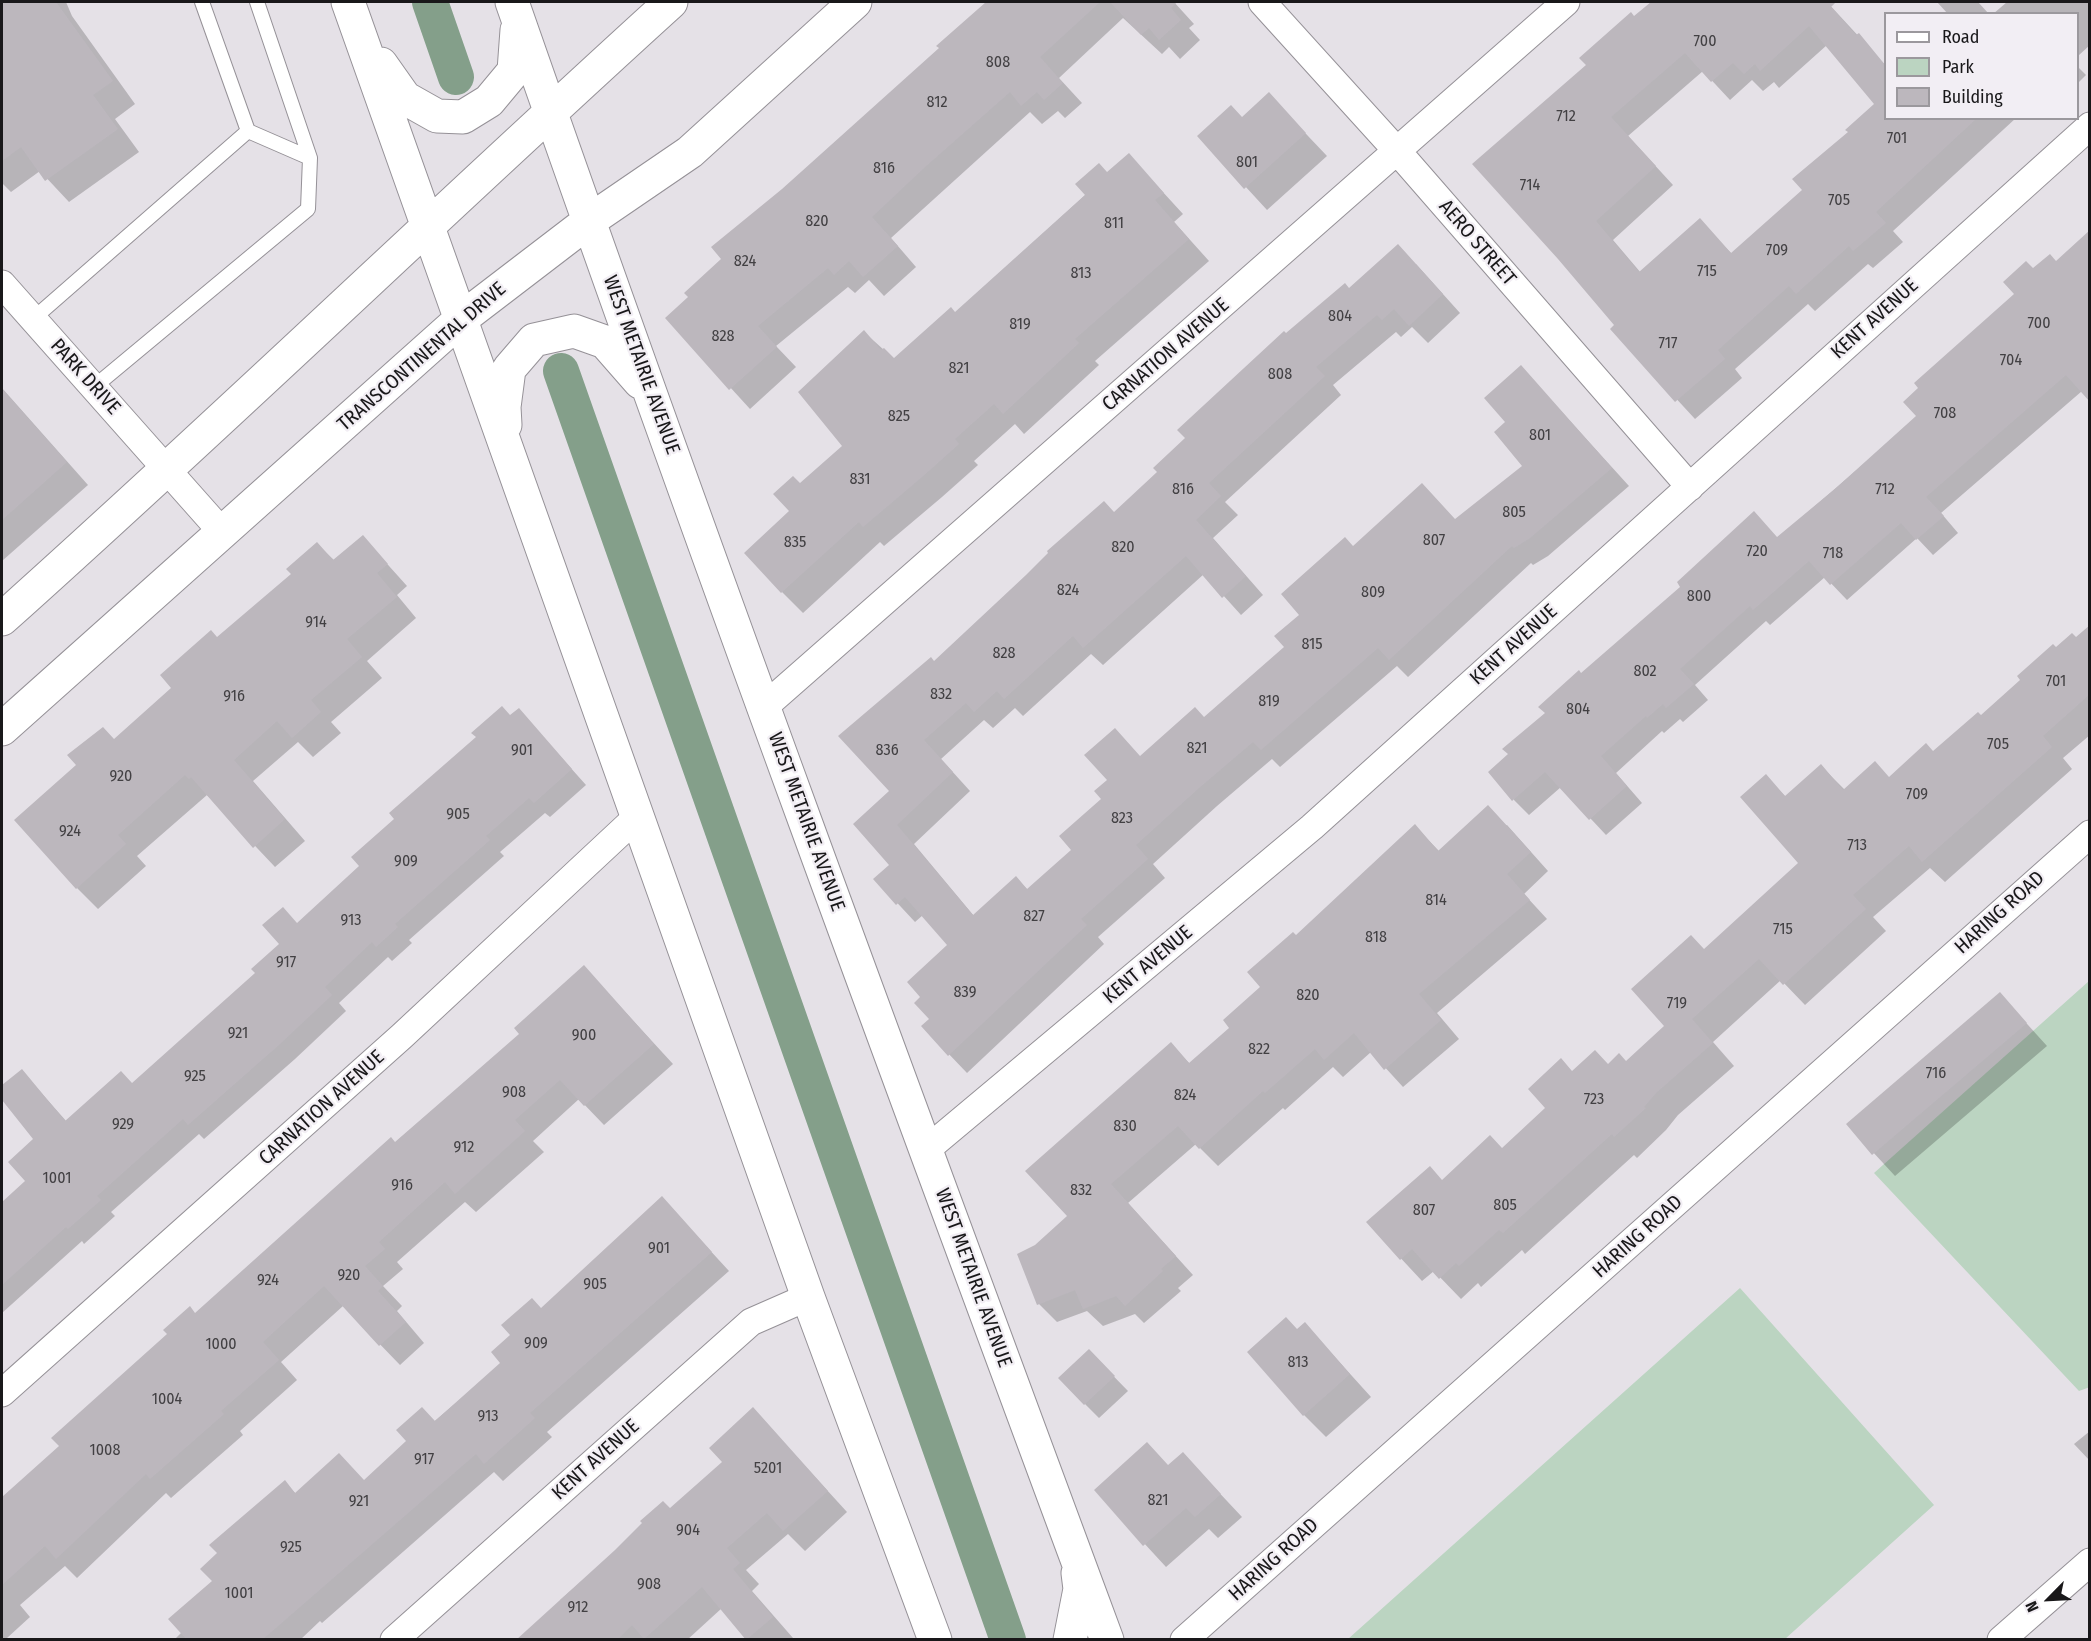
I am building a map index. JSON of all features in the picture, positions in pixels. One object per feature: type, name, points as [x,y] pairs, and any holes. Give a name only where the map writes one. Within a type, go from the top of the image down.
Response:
[{"type":"main road","points":[[2,619],[168,470],[549,112],[671,2]]},
{"type":"main road","name":"TRANSCONTINENTAL DRIVE","points":[[2,729],[461,319],[590,221],[690,152],[855,2]]},
{"type":"main road","points":[[353,16],[405,98],[437,116],[463,117],[489,101],[513,71],[515,10]]},
{"type":"main road","name":"WEST METAIRIE AVENUE","points":[[515,10],[549,112],[764,707],[1107,1640]]},
{"type":"main road","points":[[353,16],[808,1298],[935,1638]]},
{"type":"main road","points":[[507,451],[504,407],[509,369],[534,340],[574,331],[605,342],[652,397]]},
{"type":"main road","points":[[1070,1640],[1080,1589],[1075,1554]]},
{"type":"street","name":"AERO STREET","points":[[1262,2],[1398,152],[1690,487]]},
{"type":"street","name":"CARNATION AVENUE","points":[[764,707],[1566,2]]},
{"type":"street","name":"KENT AVENUE","points":[[926,1150],[1311,827],[2090,126]]},
{"type":"street","name":"PARK DRIVE","points":[[2,284],[222,532]]},
{"type":"street","name":"CARNATION AVENUE","points":[[2,1393],[402,1036],[637,817]]},
{"type":"street","name":"HARING ROAD","points":[[1184,1640],[2090,834]]},
{"type":"street","name":"KENT AVENUE","points":[[394,1640],[751,1322],[808,1298]]},
{"type":"street","points":[[2001,1640],[2090,1562]]},
{"type":"lane","points":[[202,2],[248,131],[310,158]]},
{"type":"lane","points":[[94,387],[308,209],[310,158],[257,2]]},
{"type":"lane","points":[[33,320],[248,131]]},
{"type":"green space","points":[[2089,981],[2090,1387],[2079,1391],[1874,1173]]},
{"type":"green space","points":[[1740,1288],[1934,1505],[1785,1639],[1348,1639]]},
{"type":"building","points":[[2,2],[56,2],[113,81],[93,95],[118,129],[45,181],[21,147],[2,161]]},
{"type":"building","points":[[986,2],[1100,2],[1040,57],[1063,83],[1044,100],[1037,92],[1021,106],[1010,92],[925,167],[872,217],[898,246],[863,277],[849,261],[834,275],[828,268],[758,326],[777,347],[729,390],[665,318],[688,297],[684,293],[721,259],[711,247],[782,189],[939,48],[936,46]]},
{"type":"building","points":[[1110,2],[1177,2],[1171,8],[1181,20],[1159,40],[1149,28],[1141,35]]},
{"type":"building","points":[[1651,2],[1836,2],[1831,7],[1856,35],[1859,33],[1884,64],[1884,120],[1975,120],[1876,212],[1886,223],[1853,251],[1849,246],[1796,294],[1789,286],[1718,350],[1725,359],[1675,402],[1610,329],[1614,325],[1558,259],[1472,164],[1586,65],[1579,58],[1631,12],[1634,16]],"holes":[[[1809,26],[1874,104],[1845,130],[1848,132],[1792,179],[1802,190],[1731,253],[1700,218],[1639,272],[1596,221],[1656,166],[1611,117],[1685,53],[1711,82],[1733,63],[1744,74],[1755,64],[1760,71]]]},
{"type":"building","points":[[1269,92],[1306,133],[1244,189],[1197,136],[1231,105],[1242,117]]},
{"type":"building","points":[[1129,153],[1164,193],[1155,200],[1189,239],[1075,339],[1079,343],[1003,414],[994,404],[955,439],[959,444],[922,477],[863,527],[859,522],[781,593],[744,553],[789,511],[773,494],[793,476],[800,483],[842,446],[798,392],[864,330],[881,350],[884,348],[894,358],[951,307],[955,312],[1085,195],[1075,184],[1099,163],[1107,172]]},
{"type":"building","points":[[2090,230],[2090,402],[2066,375],[1926,497],[1944,516],[1916,540],[1901,523],[1830,585],[1809,561],[1753,610],[1750,606],[1680,669],[1694,684],[1666,708],[1663,704],[1647,718],[1646,716],[1601,756],[1627,786],[1589,820],[1545,772],[1512,801],[1488,772],[1508,754],[1502,749],[1545,713],[1538,707],[1680,587],[1677,582],[1754,511],[1777,537],[1836,488],[1916,416],[1903,402],[1918,388],[1914,383],[2014,294],[2003,282],[2026,261],[2033,268],[2050,254],[2056,261]]},
{"type":"building","points":[[1398,244],[1443,294],[1409,326],[1394,309],[1382,320],[1377,315],[1316,367],[1325,376],[1209,483],[1221,496],[1196,520],[1246,576],[1222,598],[1186,556],[1083,648],[1073,636],[1004,699],[997,691],[974,712],[966,703],[924,740],[953,772],[897,825],[973,915],[1016,876],[1027,889],[1071,850],[1059,836],[1101,799],[1094,791],[1107,780],[1084,755],[1115,728],[1140,756],[1195,707],[1204,717],[1284,647],[1274,636],[1299,615],[1281,594],[1345,537],[1353,546],[1422,483],[1455,519],[1522,466],[1494,432],[1505,422],[1484,398],[1521,365],[1612,468],[1530,538],[1514,548],[1512,546],[1389,660],[1378,648],[1261,750],[1253,742],[1199,788],[1136,845],[1148,859],[1081,919],[1087,925],[948,1056],[921,1026],[929,1019],[914,1003],[920,997],[907,982],[947,945],[905,897],[896,905],[873,879],[889,865],[853,824],[889,791],[838,736],[931,657],[934,661],[1026,575],[1048,553],[1047,551],[1104,501],[1114,512],[1157,472],[1153,468],[1185,438],[1177,430],[1284,331],[1286,333],[1345,283],[1349,288]]},
{"type":"building","points":[[2,389],[67,462],[2,520]]},
{"type":"building","points":[[363,535],[388,564],[377,573],[397,597],[347,639],[362,657],[311,700],[321,712],[292,738],[277,721],[234,760],[285,819],[253,848],[191,777],[189,779],[185,775],[118,835],[126,844],[76,889],[14,820],[76,765],[67,755],[103,727],[114,739],[171,688],[160,675],[211,630],[217,637],[291,574],[286,569],[317,542],[333,560]]},
{"type":"building","points":[[2090,625],[2090,694],[2043,736],[2052,747],[1922,862],[1909,846],[1853,895],[1866,909],[1783,985],[1759,959],[1692,1019],[1713,1043],[1656,1093],[1644,1107],[1646,1108],[1614,1137],[1612,1134],[1503,1233],[1499,1230],[1459,1266],[1456,1263],[1439,1279],[1412,1249],[1400,1260],[1366,1222],[1430,1166],[1442,1180],[1490,1135],[1502,1148],[1545,1108],[1528,1089],[1561,1058],[1572,1071],[1595,1050],[1608,1064],[1619,1053],[1626,1061],[1664,1026],[1631,989],[1691,935],[1704,949],[1798,863],[1740,797],[1766,774],[1785,796],[1821,764],[1843,790],[1875,761],[1889,777],[1926,743],[1933,751],[1978,712],[1981,715],[2020,680],[2017,676],[2053,644],[2056,647],[2072,633],[2076,637]]},
{"type":"building","points":[[502,706],[510,715],[519,708],[572,769],[534,803],[529,798],[486,836],[490,840],[395,924],[398,927],[376,947],[372,942],[325,987],[332,995],[280,1044],[188,1125],[183,1119],[97,1196],[101,1200],[68,1229],[66,1227],[2,1285],[2,1202],[25,1181],[8,1162],[33,1139],[2,1100],[2,1085],[22,1069],[65,1121],[121,1071],[132,1083],[255,973],[251,969],[279,944],[262,925],[283,907],[297,923],[359,866],[351,857],[394,819],[389,813],[476,737],[471,733]]},
{"type":"building","points":[[1488,805],[1531,852],[1507,874],[1530,900],[1419,994],[1441,1020],[1384,1070],[1354,1033],[1324,1060],[1315,1049],[1265,1093],[1263,1091],[1199,1149],[1178,1126],[1111,1184],[1176,1256],[1125,1306],[1116,1296],[1083,1309],[1075,1290],[1037,1305],[1017,1254],[1035,1245],[1067,1216],[1025,1171],[1171,1042],[1189,1063],[1229,1028],[1223,1020],[1260,987],[1247,972],[1293,932],[1296,935],[1415,824],[1438,851]]},
{"type":"building","points":[[584,965],[654,1044],[584,1106],[560,1080],[515,1120],[525,1131],[455,1194],[445,1182],[379,1242],[385,1249],[365,1266],[383,1286],[378,1291],[406,1322],[379,1346],[324,1286],[263,1342],[279,1360],[221,1411],[224,1414],[150,1479],[146,1474],[56,1559],[45,1546],[2,1585],[2,1497],[59,1446],[51,1438],[167,1334],[163,1330],[190,1306],[195,1313],[391,1137],[395,1142],[519,1034],[514,1028]]},
{"type":"building","points":[[2000,992],[2027,1023],[1872,1155],[1846,1124]]},
{"type":"building","points":[[662,1196],[712,1252],[530,1413],[535,1418],[484,1464],[476,1454],[262,1640],[187,1640],[168,1619],[212,1581],[200,1569],[217,1553],[209,1545],[285,1480],[295,1493],[339,1453],[364,1480],[406,1441],[396,1430],[422,1407],[435,1421],[500,1363],[491,1352],[510,1335],[501,1325],[532,1298],[541,1308]]},
{"type":"building","points":[[1286,1317],[1297,1329],[1305,1322],[1350,1374],[1303,1416],[1247,1352]]},
{"type":"building","points":[[1089,1349],[1115,1376],[1084,1405],[1058,1378]]},
{"type":"building","points":[[753,1407],[828,1491],[783,1531],[767,1513],[727,1548],[740,1563],[733,1569],[773,1617],[746,1640],[702,1587],[644,1639],[632,1625],[617,1640],[516,1640],[615,1550],[642,1523],[640,1521],[663,1501],[670,1508],[722,1462],[709,1448]]},
{"type":"building","points":[[1147,1442],[1168,1465],[1183,1452],[1221,1494],[1195,1517],[1186,1508],[1143,1546],[1094,1490]]},
{"type":"waterway","points":[[430,2],[456,77]]},
{"type":"waterway","points":[[561,371],[1008,1640]]}]
